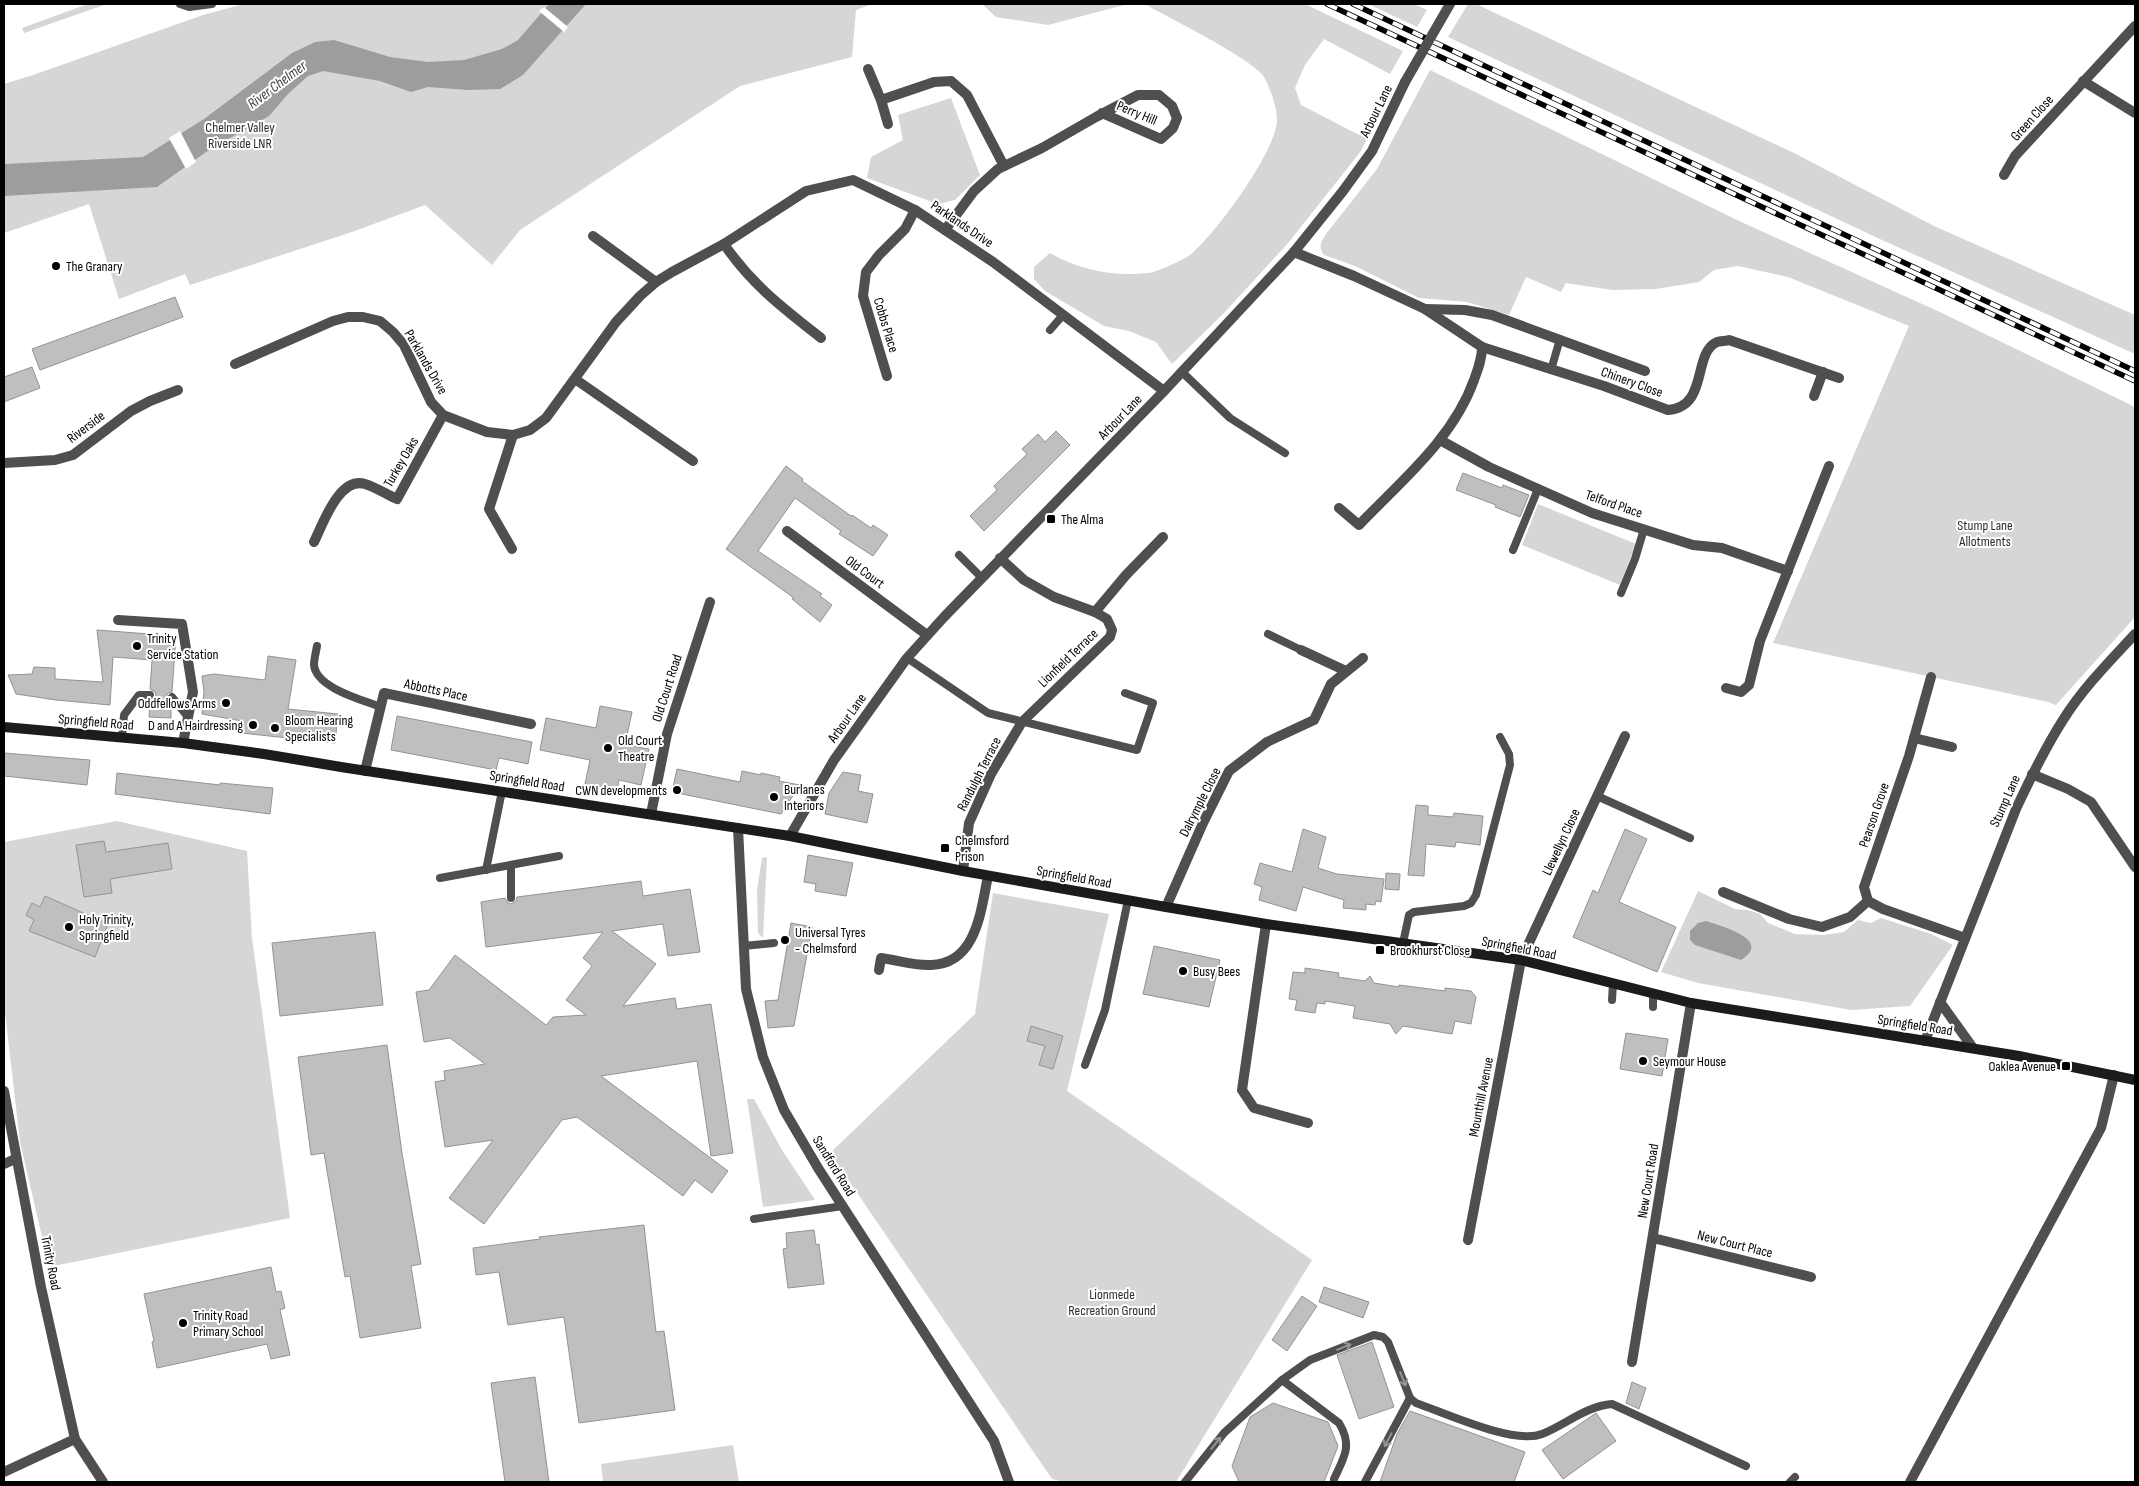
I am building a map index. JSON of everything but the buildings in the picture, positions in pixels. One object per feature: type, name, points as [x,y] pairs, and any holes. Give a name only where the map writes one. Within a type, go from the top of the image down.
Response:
[{"type":"main road","name":"Springfield Road","points":[[4,727],[183,743],[790,836],[988,876],[1266,924],[1521,960],[1690,1004],[1973,1048],[2135,1080]]},
{"type":"street","name":"Arbour Lane","points":[[790,836],[834,760],[907,658],[1000,558],[1164,391],[1294,252],[1352,180],[1372,151],[1405,82],[1450,4]]},
{"type":"street","name":"Green Close","points":[[2004,175],[2015,156],[2135,26]]},
{"type":"street","points":[[868,69],[881,100],[888,124]]},
{"type":"street","points":[[881,100],[934,82],[951,81],[967,95],[1004,166]]},
{"type":"street","points":[[2083,81],[2135,113]]},
{"type":"street","name":"Perry Hill","points":[[945,230],[974,191],[998,169],[1102,113],[1138,95],[1159,95],[1172,106],[1177,118],[1173,128],[1161,139],[1102,113]]},
{"type":"street","name":"Parklands Drive","points":[[235,364],[333,320],[363,317],[380,321],[404,345],[431,402],[443,416],[487,432],[513,435],[530,430],[546,418],[616,322],[656,282],[724,244],[806,191],[853,180],[915,210],[993,262],[1164,391]]},
{"type":"street","name":"Cobbs Place","points":[[887,376],[863,296],[866,272],[875,253],[905,229],[915,210]]},
{"type":"street","points":[[593,236],[656,282]]},
{"type":"street","points":[[724,244],[737,263],[767,295],[822,338]]},
{"type":"street","points":[[1294,252],[1354,276],[1425,309],[1482,347],[1482,358],[1466,401],[1454,423],[1440,440],[1359,525],[1339,508]]},
{"type":"street","points":[[1425,309],[1465,310],[1492,315],[1645,371]]},
{"type":"street","name":"Chinery Close","points":[[1482,347],[1604,386],[1668,410],[1679,409],[1689,402],[1708,351],[1717,342],[1729,340],[1839,378]]},
{"type":"street","points":[[1814,396],[1823,372]]},
{"type":"street","points":[[575,379],[694,461]]},
{"type":"street","name":"Riverside","points":[[4,463],[55,460],[73,454],[131,411],[178,390]]},
{"type":"street","name":"Turkey Oaks","points":[[314,542],[338,496],[348,486],[363,483],[397,499],[443,416]]},
{"type":"street","points":[[512,549],[489,509],[513,435]]},
{"type":"street","name":"Telford Place","points":[[1440,440],[1489,467],[1592,513],[1693,545],[1722,548],[1788,571]]},
{"type":"street","points":[[1726,688],[1741,692],[1749,685],[1760,641],[1829,466]]},
{"type":"street","name":"Old Court","points":[[787,531],[927,635]]},
{"type":"street","name":"Lionfield Terrace","points":[[1095,612],[1126,574],[1163,536]]},
{"type":"street","name":"Lionfield Terrace","points":[[1000,558],[1024,580],[1054,597],[1095,612],[1107,619],[1112,630],[1110,637],[1022,722]]},
{"type":"street","name":"Old Court Road","points":[[651,814],[667,734],[710,602]]},
{"type":"street","points":[[118,620],[182,624],[193,692],[183,743]]},
{"type":"street","name":"Stump Lane","points":[[1925,1041],[2016,809],[2032,774],[2063,720],[2081,695],[2135,634]]},
{"type":"street","points":[[1301,650],[1346,671]]},
{"type":"street","name":"Dalrymple Close","points":[[1166,907],[1203,823],[1229,771],[1267,742],[1314,720],[1331,684],[1363,658]]},
{"type":"street","name":"Pearson Grove","points":[[1868,901],[1864,887],[1914,738],[1931,677]]},
{"type":"street","name":"Abbotts Place","points":[[381,706],[384,693],[531,724]]},
{"type":"street","points":[[365,771],[381,706]]},
{"type":"street","name":"Randulph Terrace","points":[[963,871],[969,823],[991,774],[1022,722]]},
{"type":"street","name":"Llewellyn Close","points":[[1521,960],[1626,736]]},
{"type":"street","points":[[1914,738],[1952,747]]},
{"type":"street","points":[[2032,774],[2068,789],[2091,802],[2135,867]]},
{"type":"street","name":"Sandford Road","points":[[738,828],[746,989],[763,1057],[784,1110],[843,1206],[994,1441],[1009,1482]]},
{"type":"street","points":[[880,970],[882,958],[932,966],[952,960],[966,949],[978,924],[988,876]]},
{"type":"street","points":[[1723,892],[1789,919],[1822,927],[1850,917],[1868,901],[1883,909],[1965,938]]},
{"type":"street","points":[[1266,924],[1242,1090],[1254,1108],[1308,1123]]},
{"type":"street","name":"Mounthill Avenue","points":[[1468,1240],[1521,960]]},
{"type":"street","points":[[1940,1002],[1973,1048]]},
{"type":"street","name":"New Court Road","points":[[1632,1362],[1690,1004]]},
{"type":"street","points":[[1910,1482],[2101,1128],[2114,1075]]},
{"type":"street","name":"Trinity Road","points":[[4,1091],[15,1159],[75,1439]]},
{"type":"street","points":[[4,1164],[15,1159]]},
{"type":"street","name":"New Court Place","points":[[1653,1238],[1811,1277]]},
{"type":"street","points":[[4,1472],[75,1439],[103,1482]]},
{"type":"lane","points":[[180,4],[189,8],[212,4]]},
{"type":"lane","points":[[1050,330],[1063,315]]},
{"type":"lane","points":[[1551,370],[1560,339]]},
{"type":"lane","points":[[1182,372],[1230,418],[1285,453]]},
{"type":"lane","points":[[1513,550],[1538,489]]},
{"type":"lane","points":[[1621,593],[1635,559],[1644,529]]},
{"type":"lane","points":[[959,555],[982,578]]},
{"type":"lane","points":[[1268,634],[1301,650]]},
{"type":"lane","points":[[317,646],[314,666],[321,678],[332,688],[381,706]]},
{"type":"lane","points":[[907,658],[988,713],[1137,750],[1153,703],[1125,693]]},
{"type":"lane","points":[[122,738],[124,715],[139,695],[150,695]]},
{"type":"lane","points":[[172,697],[188,717]]},
{"type":"lane","points":[[1403,943],[1409,915],[1414,912],[1464,906],[1470,903],[1476,895],[1510,765],[1508,754],[1500,737]]},
{"type":"lane","points":[[486,870],[502,791]]},
{"type":"lane","points":[[1597,796],[1690,838]]},
{"type":"lane","points":[[440,878],[559,856]]},
{"type":"lane","points":[[510,865],[511,898]]},
{"type":"lane","points":[[1085,1065],[1105,1010],[1128,900]]},
{"type":"lane","points":[[743,946],[774,943]]},
{"type":"lane","points":[[1612,1000],[1613,983]]},
{"type":"lane","points":[[1653,994],[1653,1007]]},
{"type":"lane","points":[[754,1219],[843,1206]]},
{"type":"lane","points":[[1185,1482],[1224,1433],[1282,1380],[1310,1360],[1374,1334],[1383,1337],[1388,1342],[1410,1398],[1416,1403],[1469,1422],[1504,1434],[1540,1435],[1600,1405],[1612,1404],[1746,1466]]},
{"type":"lane","points":[[1282,1380],[1339,1423],[1345,1433],[1347,1449],[1334,1479]]},
{"type":"lane","points":[[1365,1482],[1410,1398]]},
{"type":"green space","points":[[88,4],[107,4],[24,33],[22,28]]},
{"type":"green space","name":"Chelmer Valley Riverside LNR","points":[[244,4],[872,4],[856,10],[852,57],[740,86],[520,230],[492,265],[425,205],[352,232],[190,285],[185,274],[119,299],[89,204],[4,233],[4,84],[203,15]]},
{"type":"green space","points":[[982,4],[1128,4],[1048,25],[996,17]]},
{"type":"green space","points":[[1145,4],[1305,4],[1403,51],[1390,74],[1324,39],[1305,65],[1295,88],[1301,105],[1367,139],[1361,151],[1289,242],[1225,312],[1172,364],[1156,342],[1129,331],[1104,326],[1045,291],[1034,279],[1034,267],[1050,253],[1085,268],[1122,274],[1152,272],[1170,266],[1187,257],[1201,245],[1228,212],[1256,172],[1274,134],[1277,115],[1271,92],[1264,77],[1257,69],[1227,49]]},
{"type":"green space","points":[[1368,4],[1414,4],[1427,10],[1417,27]]},
{"type":"green space","points":[[1468,4],[1476,4],[1794,153],[1934,226],[2135,315],[2135,354],[1882,240],[1448,37]]},
{"type":"green space","name":"Stump Lane Allotments","points":[[1430,70],[1737,220],[1942,313],[2135,407],[2135,617],[2056,705],[1773,643],[1909,326],[1788,277],[1738,266],[1714,270],[1699,282],[1656,289],[1612,290],[1566,283],[1561,292],[1526,277],[1509,315],[1467,302],[1419,298],[1355,266],[1324,255],[1321,247],[1324,237],[1377,169]]},
{"type":"green space","points":[[951,98],[980,175],[955,200],[938,204],[867,178],[871,157],[903,140],[898,115]]},
{"type":"green space","points":[[1538,504],[1636,544],[1620,585],[1522,545]]},
{"type":"green space","points":[[117,821],[247,851],[252,938],[290,1218],[49,1267],[20,1142],[4,1004],[4,842]]},
{"type":"green space","points":[[767,857],[763,938],[758,933],[757,890],[762,858]]},
{"type":"green space","points":[[1698,891],[1735,909],[1748,910],[1760,914],[1768,923],[1795,934],[1824,935],[1844,932],[1858,920],[1871,923],[1881,918],[1931,934],[1953,945],[1910,1006],[1851,1010],[1698,983],[1661,972]]},
{"type":"green space","name":"Lionmede Recreation Ground","points":[[993,893],[1109,914],[1067,1091],[1312,1260],[1176,1482],[1064,1482],[1052,1479],[830,1153],[975,1014]]},
{"type":"green space","points":[[747,1099],[754,1099],[782,1150],[815,1200],[763,1207]]},
{"type":"green space","points":[[733,1445],[739,1482],[603,1482],[601,1464]]},
{"type":"water","name":"River Chelmer","points":[[549,4],[586,4],[523,75],[500,89],[468,90],[428,87],[411,92],[380,81],[323,71],[308,76],[288,94],[269,116],[209,150],[157,187],[4,196],[4,164],[143,157],[204,119],[292,53],[315,42],[334,40],[390,57],[428,62],[464,60],[502,49],[518,40]]},
{"type":"water","points":[[1706,921],[1732,930],[1748,940],[1752,946],[1750,953],[1741,960],[1695,945],[1690,940],[1690,931],[1698,923]]},
{"type":"pier","points":[[544,7],[568,27],[564,32],[539,11]]},
{"type":"pier","points":[[180,131],[196,162],[186,169],[169,138]]},
{"type":"railway","points":[[1327,4],[2135,381]]},
{"type":"railway","points":[[1353,4],[2135,371]]},
{"type":"place","name":"The Granary","points":[[56,266]]},
{"type":"place","name":"The Alma","points":[[1051,519]]},
{"type":"place","name":"Trinity Service Station","points":[[137,646]]},
{"type":"place","name":"Oddfellows Arms","points":[[226,703]]},
{"type":"place","name":"D and A Hairdressing","points":[[253,725]]},
{"type":"place","name":"Bloom Hearing Specialists","points":[[275,728]]},
{"type":"place","name":"Old Court Theatre","points":[[608,748]]},
{"type":"place","name":"CWN developments","points":[[677,790]]},
{"type":"place","name":"Burlanes Interiors","points":[[774,797]]},
{"type":"place","name":"Chelmsford Prison","points":[[945,848]]},
{"type":"place","name":"Holy Trinity, Springfield","points":[[69,927]]},
{"type":"place","name":"Universal Tyres - Chelmsford","points":[[785,940]]},
{"type":"place","name":"Brookhurst Close","points":[[1380,950]]},
{"type":"place","name":"Busy Bees","points":[[1183,971]]},
{"type":"place","name":"Seymour House","points":[[1643,1061]]},
{"type":"place","name":"Oaklea Avenue","points":[[2066,1066]]},
{"type":"place","name":"Trinity Road Primary School","points":[[183,1323]]}]
